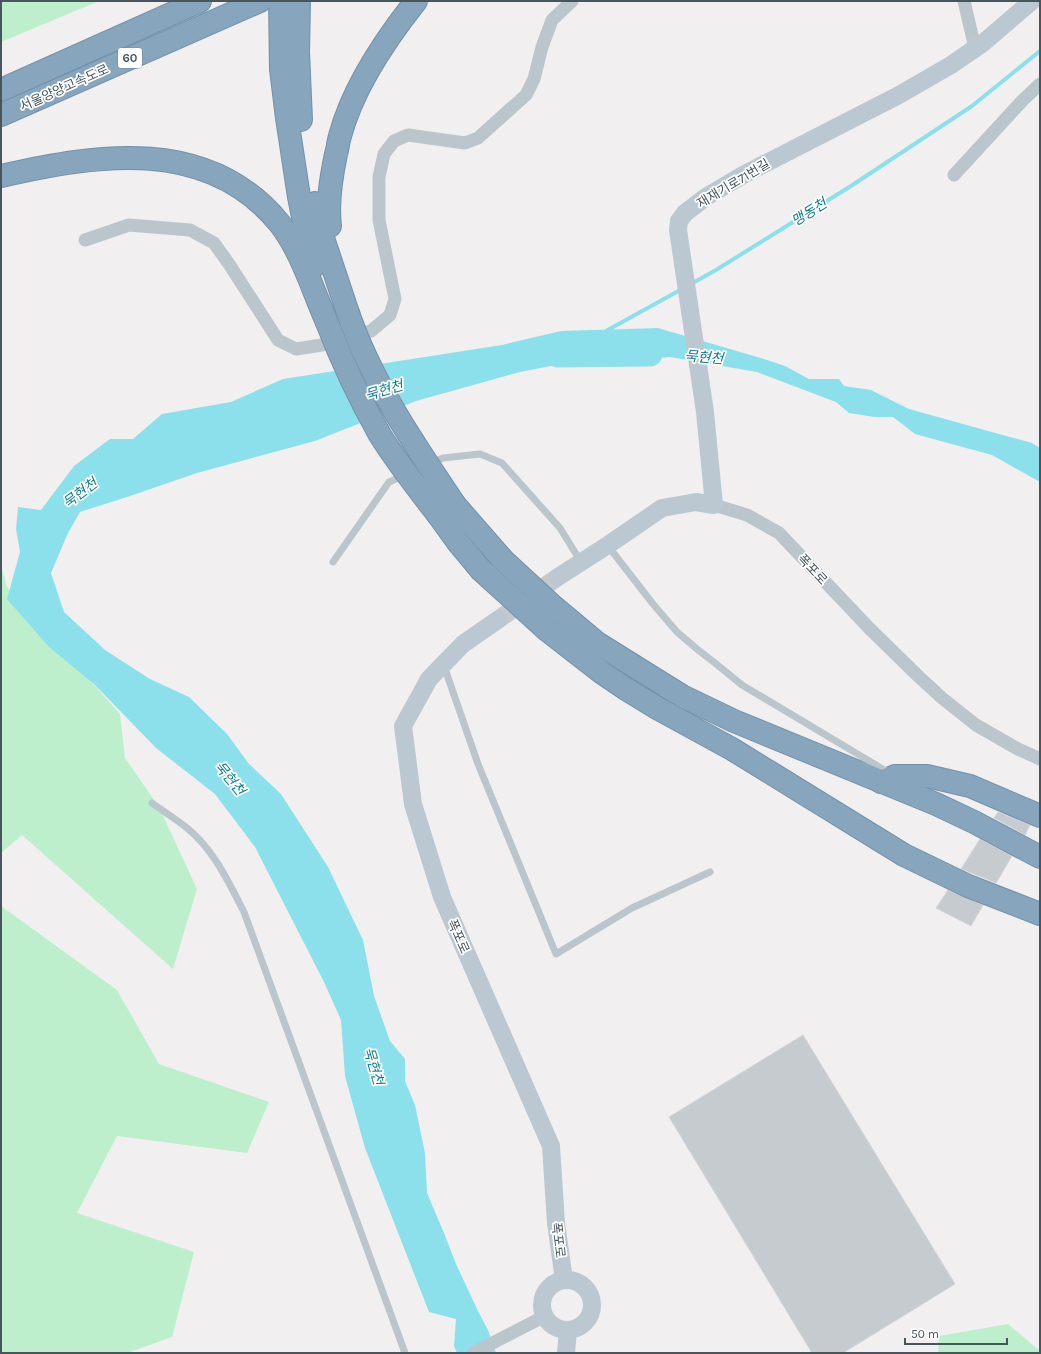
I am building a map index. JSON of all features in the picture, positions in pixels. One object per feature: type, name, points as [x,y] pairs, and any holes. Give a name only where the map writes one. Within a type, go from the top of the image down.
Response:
[{"type":"highway","name":"서울양양고속도로","points":[[1,90],[200,1]]},
{"type":"highway","name":"서울양양고속도로","points":[[1,115],[260,1]]},
{"type":"highway","points":[[280,1],[281,69],[293,163],[309,252],[326,320]]},
{"type":"highway","points":[[299,1],[298,52],[303,142],[322,235],[361,346],[386,397],[415,447],[447,511],[457,541],[481,570],[547,630],[594,667],[620,685],[657,708],[732,749],[904,855],[968,886],[1040,914]]},
{"type":"highway","points":[[334,271],[329,219],[330,180],[340,136],[360,85],[394,29],[416,1]]},
{"type":"highway","points":[[1,176],[49,165],[97,159],[144,158],[171,160],[185,163],[211,171],[230,182],[248,194],[268,211],[280,225],[297,252],[341,357],[364,405],[381,436],[404,471],[554,607],[597,643],[682,696],[734,721],[888,779],[1040,857]]},
{"type":"highway","points":[[888,779],[927,776],[970,786],[1040,816]]},
{"type":"main road","name":"재재기로71번길","points":[[714,504],[705,412],[680,250],[678,230],[679,221],[685,213],[706,197],[743,175],[899,95],[951,65],[975,48],[1032,1]]},
{"type":"main road","name":"폭포로","points":[[558,577],[662,508],[696,502],[714,504]]},
{"type":"main road","name":"폭포로","points":[[499,620],[463,644],[429,678],[403,726],[413,804],[442,897],[551,1146],[556,1224],[564,1280]]},
{"type":"main road","points":[[564,1280],[573,1281],[584,1286],[589,1293],[592,1302],[592,1310],[586,1322],[579,1327],[568,1330],[550,1323],[545,1316],[542,1306],[549,1288],[564,1280]]},
{"type":"main road","points":[[566,1353],[568,1330]]},
{"type":"street","points":[[85,240],[129,225],[190,230],[214,243],[278,340],[296,349],[322,345],[371,331],[390,315],[395,299],[379,220],[378,177],[384,154],[394,141],[408,134],[466,143],[478,138],[526,95],[534,79],[542,47],[552,20],[572,1]]},
{"type":"street","points":[[964,1],[975,48]]},
{"type":"street","points":[[954,176],[1022,101],[1040,84]]},
{"type":"street","name":"폭포로","points":[[714,504],[747,515],[779,533],[869,628],[942,698],[976,725],[1018,749],[1040,759]]},
{"type":"street","points":[[473,1353],[545,1316]]},
{"type":"lane","points":[[333,562],[389,482],[443,458],[480,454],[502,463],[560,528],[582,562]]},
{"type":"lane","points":[[608,545],[653,604],[677,632],[697,649],[742,685],[888,779]]},
{"type":"lane","points":[[444,664],[478,764],[556,954],[632,908],[710,872]]},
{"type":"lane","points":[[152,802],[188,828],[206,847],[222,869],[244,912],[405,1353]]},
{"type":"green space","points":[[1,1],[99,1],[1,42]]},
{"type":"green space","points":[[1,565],[7,587],[120,714],[125,758],[159,807],[197,889],[173,969],[22,835],[1,853]]},
{"type":"green space","points":[[1,906],[117,990],[159,1064],[269,1102],[247,1153],[117,1136],[77,1213],[194,1252],[172,1337],[127,1353],[1,1352]]},
{"type":"green space","points":[[1008,1324],[1040,1351],[1040,1353],[938,1353],[939,1336]]},
{"type":"water","points":[[658,328],[785,366],[809,379],[839,379],[844,386],[871,390],[909,409],[1032,443],[1040,448],[1040,482],[992,455],[915,434],[893,417],[874,417],[849,413],[836,402],[757,372],[670,357],[648,359],[600,351],[571,362],[520,372],[416,401],[315,441],[197,473],[80,512],[68,533],[51,573],[64,612],[105,650],[150,679],[189,697],[227,734],[249,764],[281,794],[328,867],[363,940],[374,996],[390,1041],[405,1059],[405,1081],[415,1105],[425,1153],[427,1193],[456,1264],[488,1330],[496,1353],[457,1353],[454,1346],[456,1319],[429,1312],[365,1148],[345,1076],[341,1020],[324,982],[255,847],[215,794],[156,748],[94,684],[49,647],[7,599],[20,552],[16,529],[18,507],[41,510],[74,466],[110,439],[133,439],[162,414],[231,402],[283,379],[502,345],[561,331]]},
{"type":"building","points":[[998,812],[1030,825],[1025,835],[994,818]]},
{"type":"building","points":[[980,839],[1012,856],[996,883],[961,869]]},
{"type":"building","points":[[948,890],[983,905],[971,926],[936,908]]},
{"type":"building","points":[[803,1035],[955,1284],[843,1353],[812,1353],[669,1117]]},
{"type":"waterway","name":"맹동천","points":[[691,284],[851,186],[972,106],[1040,51]]},
{"type":"waterway","name":"맹동천","points":[[606,331],[682,289]]},
{"type":"waterway","name":"묵현천","points":[[558,355],[650,354]]},
{"type":"tunnel","points":[[499,619],[558,577]]}]
